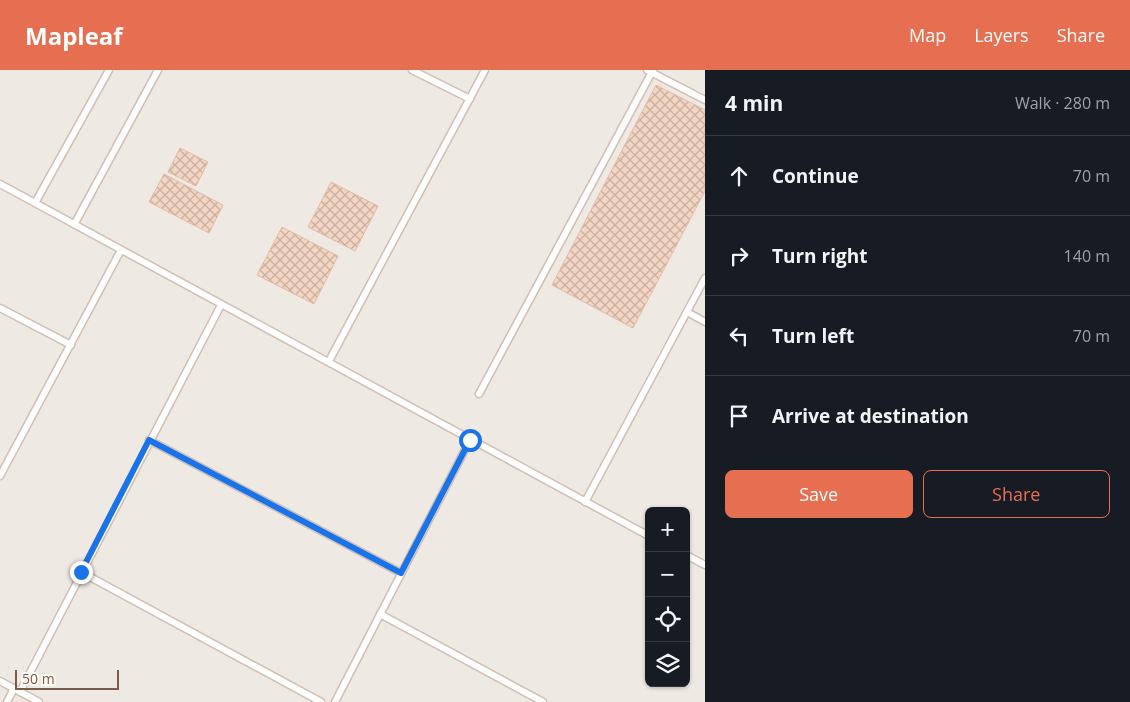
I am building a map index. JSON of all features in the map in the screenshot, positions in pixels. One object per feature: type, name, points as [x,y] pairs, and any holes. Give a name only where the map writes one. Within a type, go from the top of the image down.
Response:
[{"type":"lane","points":[[35,203],[109,70]]},
{"type":"lane","points":[[76,223],[158,70]]},
{"type":"lane","points":[[412,70],[470,99]]},
{"type":"lane","points":[[328,360],[485,70]]},
{"type":"lane","points":[[479,394],[651,71],[705,100]]},
{"type":"lane","points":[[0,184],[76,223],[121,250],[328,360],[470,440],[645,534]]},
{"type":"lane","points":[[0,476],[121,250]]},
{"type":"lane","points":[[585,502],[705,278]]},
{"type":"lane","points":[[7,702],[17,690],[81,572],[221,304]]},
{"type":"lane","points":[[0,308],[71,345]]},
{"type":"lane","points":[[687,312],[705,322]]},
{"type":"lane","points":[[149,440],[401,573]]},
{"type":"lane","points":[[335,702],[470,440]]},
{"type":"lane","points":[[690,557],[705,565]]},
{"type":"lane","points":[[81,572],[321,702]]},
{"type":"lane","points":[[380,614],[543,702]]},
{"type":"lane","points":[[0,681],[39,702]]},
{"type":"shaded area","points":[[0,70],[705,70],[705,702],[0,702]]},
{"type":"building","points":[[656,85],[705,110],[705,191],[633,328],[552,285]]},
{"type":"building","points":[[180,148],[208,162],[196,186],[168,172]]},
{"type":"building","points":[[164,174],[223,205],[209,233],[149,202]]},
{"type":"building","points":[[331,182],[378,206],[355,251],[308,227]]},
{"type":"building","points":[[282,227],[338,256],[314,304],[257,275]]},
{"type":"route","points":[[81,572],[149,440],[401,573],[470,440]]}]
